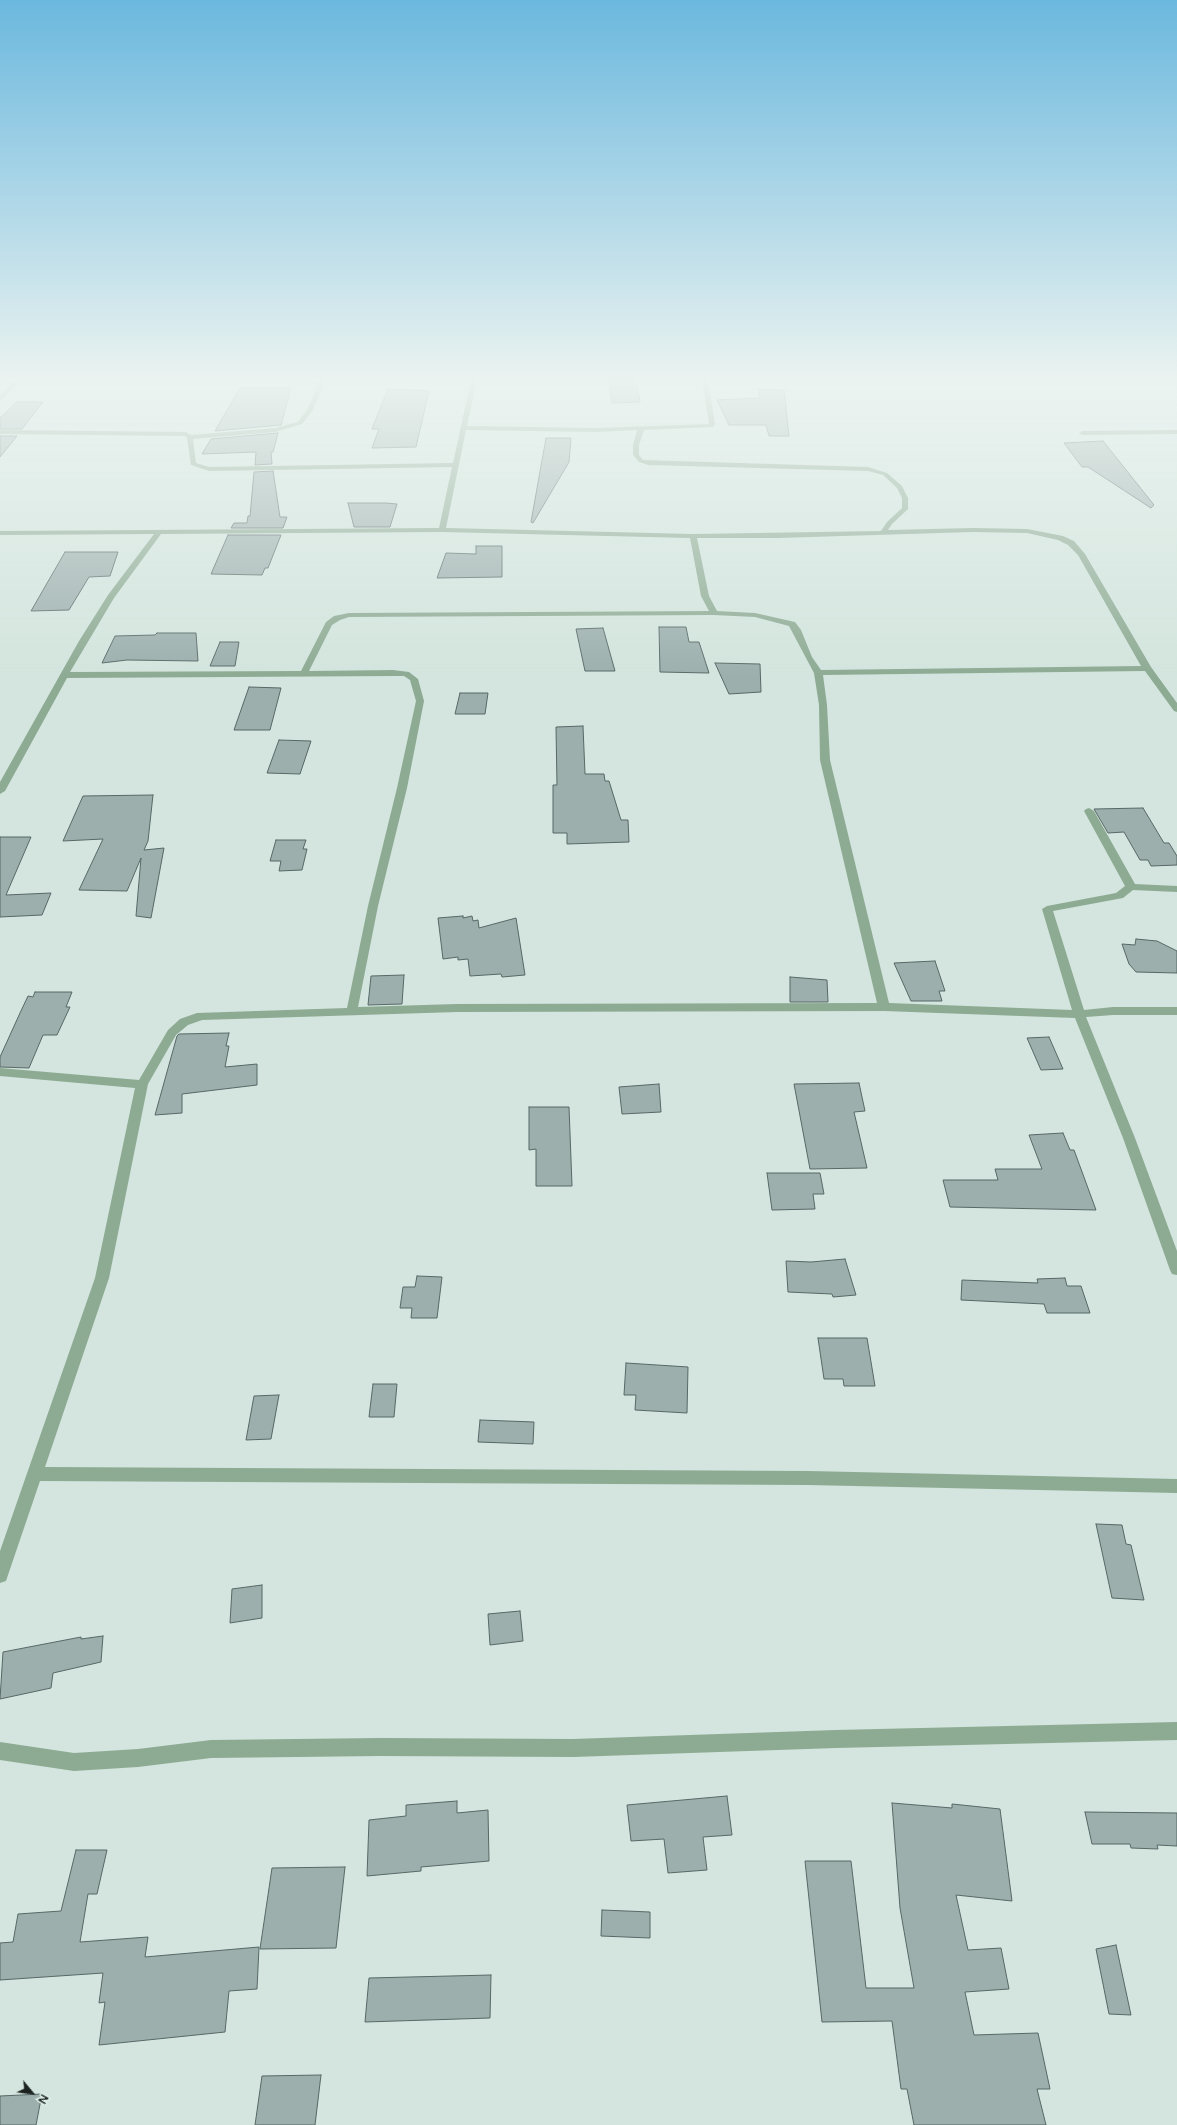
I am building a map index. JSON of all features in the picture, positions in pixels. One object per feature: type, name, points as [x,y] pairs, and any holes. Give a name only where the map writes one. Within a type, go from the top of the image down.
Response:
[{"type":"street","points":[[442,530],[453,479]]},
{"type":"street","points":[[884,532],[889,524],[905,509],[905,498],[900,487],[891,479]]},
{"type":"street","points":[[0,533],[442,530],[693,536],[785,536],[973,530],[1027,531],[1046,534],[1071,543],[1081,554],[1147,668],[1177,709]]},
{"type":"street","points":[[0,791],[64,675],[111,597],[160,531]]},
{"type":"street","points":[[693,536],[705,596],[714,613]]},
{"type":"street","points":[[304,674],[329,624],[337,618],[350,615],[714,613],[755,615],[792,624],[797,630],[808,657],[818,673],[822,705],[825,760],[884,1007]]},
{"type":"street","points":[[818,673],[1147,668]]},
{"type":"street","points":[[64,675],[406,674],[414,679],[420,701],[402,788],[373,906],[352,1011]]},
{"type":"street","points":[[1089,811],[1131,887]]},
{"type":"street","points":[[1177,889],[1131,887],[1119,896],[1047,909],[1079,1014],[1130,1138],[1177,1270]]},
{"type":"street","points":[[0,1575],[102,1278],[142,1084],[172,1033],[184,1022],[201,1016],[457,1008],[884,1007],[1079,1014],[1113,1011],[1177,1011]]},
{"type":"street","points":[[0,1072],[142,1084]]},
{"type":"street","points":[[35,1474],[808,1478],[1177,1486]]},
{"type":"street","points":[[0,1751],[74,1762],[138,1758],[211,1749],[381,1747],[573,1748],[836,1739],[1177,1731]]},
{"type":"building","points":[[253,479],[274,479],[280,517],[287,517],[283,528],[231,528],[234,523],[247,523],[248,516],[250,516]]},
{"type":"building","points":[[539,479],[559,479],[533,523],[531,522]]},
{"type":"building","points":[[1107,479],[1133,479],[1154,505],[1151,508]]},
{"type":"building","points":[[348,503],[397,504],[390,527],[354,527]]},
{"type":"building","points":[[228,535],[281,535],[268,568],[265,568],[262,575],[211,574]]},
{"type":"building","points":[[476,546],[502,546],[502,577],[437,578],[446,553],[476,554]]},
{"type":"building","points":[[65,552],[118,552],[110,576],[89,577],[69,610],[31,611]]},
{"type":"building","points":[[659,627],[686,627],[689,642],[699,642],[709,673],[660,672]]},
{"type":"building","points":[[603,628],[615,671],[585,671],[576,629]]},
{"type":"building","points":[[157,633],[196,633],[198,661],[127,660],[102,663],[115,636],[155,635]]},
{"type":"building","points":[[220,642],[239,642],[235,666],[210,666]]},
{"type":"building","points":[[715,663],[760,664],[761,692],[729,694]]},
{"type":"building","points":[[249,687],[281,688],[270,730],[234,730]]},
{"type":"building","points":[[460,693],[488,693],[485,714],[455,714]]},
{"type":"building","points":[[583,726],[585,774],[604,774],[605,781],[609,781],[621,820],[628,820],[629,842],[567,844],[567,833],[553,833],[553,785],[557,785],[556,727]]},
{"type":"building","points":[[279,740],[311,741],[300,774],[267,773]]},
{"type":"building","points":[[153,795],[148,841],[144,850],[164,848],[151,918],[136,916],[141,858],[127,891],[79,890],[103,839],[63,841],[83,796]]},
{"type":"building","points":[[1143,808],[1164,843],[1169,843],[1177,856],[1177,865],[1151,866],[1148,860],[1140,860],[1124,832],[1108,833],[1094,809]]},
{"type":"building","points":[[0,837],[31,837],[6,895],[51,893],[42,915],[0,917]]},
{"type":"building","points":[[276,840],[306,840],[303,849],[307,849],[302,870],[279,871],[281,861],[270,861]]},
{"type":"building","points":[[463,916],[463,918],[472,916],[473,921],[478,920],[479,928],[516,918],[525,975],[502,977],[501,974],[470,976],[468,959],[458,960],[458,957],[443,959],[438,918]]},
{"type":"building","points":[[1136,939],[1157,941],[1177,951],[1177,973],[1136,972],[1129,964],[1122,944],[1135,945]]},
{"type":"building","points":[[935,961],[945,991],[939,991],[942,1001],[911,1001],[894,963]]},
{"type":"building","points":[[404,975],[402,1004],[368,1005],[371,976]]},
{"type":"building","points":[[790,977],[827,980],[828,1002],[790,1002]]},
{"type":"building","points":[[35,992],[72,992],[66,1007],[70,1007],[57,1035],[43,1035],[29,1068],[0,1067],[0,1057],[20,1013],[28,996],[33,997]]},
{"type":"building","points":[[229,1033],[226,1046],[229,1046],[225,1067],[257,1064],[257,1085],[182,1094],[182,1113],[155,1115],[177,1036],[179,1034]]},
{"type":"building","points":[[1049,1037],[1063,1069],[1041,1070],[1027,1038]]},
{"type":"building","points":[[859,1083],[865,1111],[854,1112],[867,1168],[810,1169],[794,1084]]},
{"type":"building","points":[[659,1084],[661,1112],[622,1114],[619,1087]]},
{"type":"building","points":[[529,1107],[569,1107],[572,1186],[536,1186],[536,1149],[529,1150]]},
{"type":"building","points":[[1063,1133],[1070,1150],[1074,1150],[1096,1210],[950,1207],[943,1180],[998,1180],[995,1169],[1042,1169],[1029,1135]]},
{"type":"building","points":[[767,1173],[820,1173],[824,1194],[813,1194],[815,1209],[772,1210]]},
{"type":"building","points":[[845,1259],[856,1295],[833,1297],[832,1294],[788,1292],[786,1261],[811,1262]]},
{"type":"building","points":[[417,1276],[442,1277],[437,1318],[411,1318],[412,1308],[400,1308],[403,1287],[415,1287]]},
{"type":"building","points":[[1065,1278],[1067,1286],[1081,1286],[1090,1313],[1047,1313],[1044,1304],[961,1300],[962,1280],[1038,1283],[1037,1279]]},
{"type":"building","points":[[818,1338],[867,1338],[875,1386],[844,1386],[843,1379],[824,1379]]},
{"type":"building","points":[[626,1363],[688,1367],[687,1413],[635,1410],[636,1395],[624,1395]]},
{"type":"building","points":[[373,1384],[397,1384],[394,1417],[369,1417]]},
{"type":"building","points":[[279,1395],[271,1439],[246,1440],[254,1396]]},
{"type":"building","points":[[480,1420],[534,1422],[533,1444],[478,1442]]},
{"type":"building","points":[[1096,1524],[1122,1525],[1126,1544],[1131,1545],[1144,1600],[1112,1598]]},
{"type":"building","points":[[262,1585],[262,1618],[230,1623],[232,1589]]},
{"type":"building","points":[[520,1611],[523,1641],[490,1645],[488,1614]]},
{"type":"building","points":[[103,1636],[101,1662],[53,1673],[51,1688],[0,1699],[3,1652],[81,1637],[81,1639]]},
{"type":"building","points":[[727,1796],[732,1835],[703,1837],[707,1870],[668,1873],[664,1839],[631,1841],[627,1805]]},
{"type":"building","points":[[457,1801],[457,1813],[488,1810],[489,1861],[421,1867],[421,1871],[367,1876],[369,1820],[406,1816],[406,1805]]},
{"type":"building","points":[[892,1803],[952,1808],[952,1804],[1000,1809],[1012,1901],[956,1895],[968,1950],[1001,1948],[1009,1989],[965,1992],[974,2035],[1038,2033],[1050,2089],[1037,2089],[1046,2125],[914,2125],[907,2089],[901,2089],[892,2021],[822,2022],[805,1861],[851,1861],[866,1988],[914,1988],[900,1908]]},
{"type":"building","points":[[1085,1812],[1177,1813],[1177,1846],[1157,1845],[1158,1849],[1131,1848],[1130,1844],[1092,1844]]},
{"type":"building","points":[[76,1850],[107,1850],[97,1894],[88,1894],[80,1942],[148,1937],[145,1957],[259,1947],[257,1989],[229,1991],[225,2032],[99,2045],[105,2002],[99,2003],[103,1973],[0,1980],[0,1943],[13,1942],[18,1914],[61,1911]]},
{"type":"building","points":[[345,1867],[336,1948],[260,1949],[272,1868]]},
{"type":"building","points":[[602,1910],[650,1912],[650,1938],[601,1936]]},
{"type":"building","points":[[1116,1945],[1131,2015],[1109,2014],[1096,1949]]},
{"type":"building","points":[[491,1975],[490,2018],[365,2022],[369,1978]]},
{"type":"building","points":[[321,2075],[315,2125],[255,2125],[262,2076]]},
{"type":"building","points":[[42,2094],[36,2125],[0,2125],[0,2096]]}]
